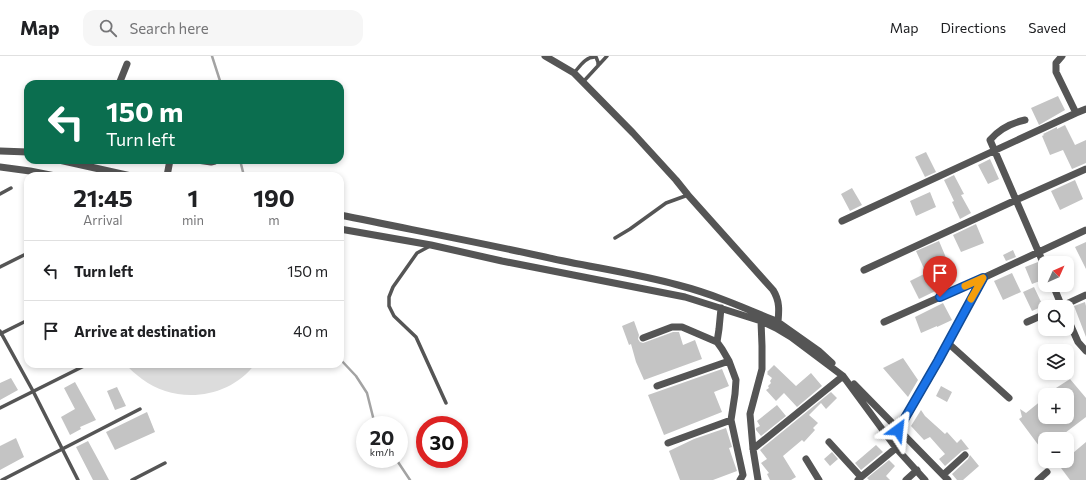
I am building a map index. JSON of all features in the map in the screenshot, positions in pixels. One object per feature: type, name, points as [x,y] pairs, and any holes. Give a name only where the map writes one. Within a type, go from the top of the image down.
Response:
[{"type":"street","points":[[547,56],[574,73],[633,132],[773,290],[778,300],[778,322]]},
{"type":"street","points":[[1062,56],[1056,63],[1056,72],[1076,113]]},
{"type":"street","points":[[121,80],[128,64]]},
{"type":"street","points":[[842,221],[1086,109]]},
{"type":"street","points":[[1025,120],[1011,123],[997,132],[990,140],[1040,256]]},
{"type":"street","points":[[0,151],[24,152]]},
{"type":"street","points":[[89,164],[117,172]]},
{"type":"street","points":[[0,167],[35,172]]},
{"type":"street","points":[[864,270],[1086,169]]},
{"type":"street","points":[[344,216],[515,250],[546,258],[638,275],[679,285],[717,297],[778,322],[819,350],[946,479],[965,455]]},
{"type":"street","points":[[344,230],[430,245],[502,261],[685,297],[760,321],[776,328],[843,376],[896,448],[925,480]]},
{"type":"street","points":[[884,322],[1086,230]]},
{"type":"street","points":[[898,430],[983,278]]},
{"type":"street","points":[[1074,301],[1086,295]]},
{"type":"street","points":[[717,342],[720,308]]},
{"type":"street","points":[[1027,322],[1038,317]]},
{"type":"street","points":[[758,480],[753,449],[750,414],[762,369],[760,321]]},
{"type":"street","points":[[643,338],[677,326],[717,342],[729,360],[736,380],[731,420],[743,475],[740,480]]},
{"type":"street","points":[[1074,333],[1078,342],[1086,351]]},
{"type":"street","points":[[948,343],[1009,398]]},
{"type":"street","points":[[656,386],[729,360]]},
{"type":"street","points":[[753,449],[843,376]]},
{"type":"street","points":[[668,444],[731,420]]},
{"type":"street","points":[[830,442],[860,478],[896,448]]},
{"type":"street","points":[[806,459],[819,480]]},
{"type":"street","points":[[906,480],[917,470]]},
{"type":"street","points":[[1038,480],[1047,472]]},
{"type":"lane","points":[[574,73],[586,58],[590,56],[596,57],[598,66]]},
{"type":"lane","points":[[583,82],[607,56]]},
{"type":"lane","points":[[0,194],[11,188]]},
{"type":"lane","points":[[616,238],[666,203],[688,195]]},
{"type":"lane","points":[[430,245],[417,254],[393,287],[388,297],[389,306],[394,316],[416,337],[446,404]]},
{"type":"lane","points":[[0,267],[24,254]]},
{"type":"lane","points":[[24,322],[0,333],[33,391],[78,480]]},
{"type":"lane","points":[[0,408],[80,368]]},
{"type":"lane","points":[[2,480],[140,409]]},
{"type":"lane","points":[[132,480],[165,463]]},
{"type":"shaded area","points":[[129,368],[251,368],[244,376],[231,385],[217,391],[186,395],[170,393],[156,387],[142,379]]},
{"type":"building","points":[[1058,96],[1065,110],[1039,125],[1031,108]]},
{"type":"building","points":[[1065,125],[1075,145],[1086,140],[1086,163],[1072,169],[1063,150],[1050,155],[1042,136],[1044,135],[1043,134],[1057,127],[1057,129]]},
{"type":"building","points":[[926,152],[936,172],[925,177],[915,157]]},
{"type":"building","points":[[990,159],[999,179],[988,184],[978,165]]},
{"type":"building","points":[[954,175],[964,194],[961,195],[971,213],[960,219],[952,202],[954,201],[944,180]]},
{"type":"building","points":[[1075,180],[1083,199],[1060,210],[1051,191]]},
{"type":"building","points":[[852,188],[862,205],[850,211],[841,194]]},
{"type":"building","points":[[930,192],[936,207],[916,216],[910,201]]},
{"type":"building","points":[[976,224],[984,243],[961,252],[953,235]]},
{"type":"building","points":[[939,241],[947,260],[945,260],[956,281],[919,299],[910,281],[926,273],[916,251]]},
{"type":"building","points":[[1086,242],[1086,269],[1075,247]]},
{"type":"building","points":[[1013,250],[1016,257],[1006,261],[1003,255]]},
{"type":"building","points":[[1038,262],[1038,282],[1032,284],[1025,267]]},
{"type":"building","points":[[1012,273],[1021,292],[1003,300],[994,281]]},
{"type":"building","points":[[1034,287],[1040,300],[1038,300],[1038,308],[1032,311],[1023,292]]},
{"type":"building","points":[[1085,302],[1086,337],[1074,306]]},
{"type":"building","points":[[943,303],[952,320],[921,333],[915,317]]},
{"type":"building","points":[[634,321],[640,342],[643,343],[673,332],[679,332],[683,345],[695,340],[702,359],[644,380],[636,362],[631,344],[629,345],[622,326]]},
{"type":"building","points":[[903,358],[918,380],[908,397],[883,368]]},
{"type":"building","points":[[774,365],[796,386],[811,373],[822,386],[797,407],[784,393],[776,401],[766,390],[769,388],[768,386],[771,383],[770,381],[772,378],[767,374],[767,372]]},
{"type":"building","points":[[722,369],[729,386],[714,392],[722,412],[664,435],[648,395]]},
{"type":"building","points":[[11,378],[18,390],[0,400],[0,383]]},
{"type":"building","points":[[1071,380],[1086,398],[1086,417],[1066,432],[1038,432],[1038,445],[1019,419],[1022,417],[1020,409],[1026,413],[1038,403],[1038,424],[1074,424],[1074,388],[1056,388]]},
{"type":"building","points":[[75,382],[96,420],[80,427],[81,429],[70,435],[61,417],[75,409],[64,388]]},
{"type":"building","points":[[941,386],[952,392],[947,402],[936,396]]},
{"type":"building","points":[[117,387],[126,406],[115,410],[107,391]]},
{"type":"building","points":[[831,392],[837,398],[826,409],[821,403],[809,415],[818,423],[813,428],[815,430],[804,442],[802,440],[783,456],[796,477],[791,480],[770,480],[767,474],[769,473],[761,463],[767,459],[760,450]]},
{"type":"building","points":[[777,405],[786,416],[761,436],[756,430],[756,428],[760,426],[757,421]]},
{"type":"building","points":[[921,410],[925,416],[945,434],[947,432],[957,443],[961,439],[969,449],[962,451],[945,466],[939,459],[945,454],[930,437],[924,440],[911,426]]},
{"type":"building","points":[[147,412],[155,432],[115,450],[106,432]]},
{"type":"building","points":[[726,428],[732,447],[729,448],[737,471],[713,480],[680,480],[669,451],[694,439]]},
{"type":"building","points":[[16,438],[24,457],[0,470],[0,446]]},
{"type":"building","points":[[88,441],[109,480],[93,480],[76,447]]},
{"type":"building","points":[[1086,442],[1086,480],[1070,480],[1061,468],[1074,468],[1074,452]]},
{"type":"building","points":[[876,445],[883,452],[861,470],[855,463]]},
{"type":"building","points":[[832,452],[838,459],[830,466],[824,459]]},
{"type":"building","points":[[970,455],[979,466],[963,480],[957,480],[952,474],[968,459]]},
{"type":"building","points":[[889,460],[895,466],[886,476],[890,480],[869,480],[867,478]]},
{"type":"waterway","points":[[212,56],[220,80]]},
{"type":"waterway","points":[[241,164],[243,172]]},
{"type":"waterway","points":[[344,363],[356,376],[367,393],[373,416]]},
{"type":"waterway","points":[[402,468],[410,480]]},
{"type":"slow traffic","points":[[965,286],[983,278],[971,299]]},
{"type":"route","points":[[898,430],[938,361],[983,278],[940,297]]}]
